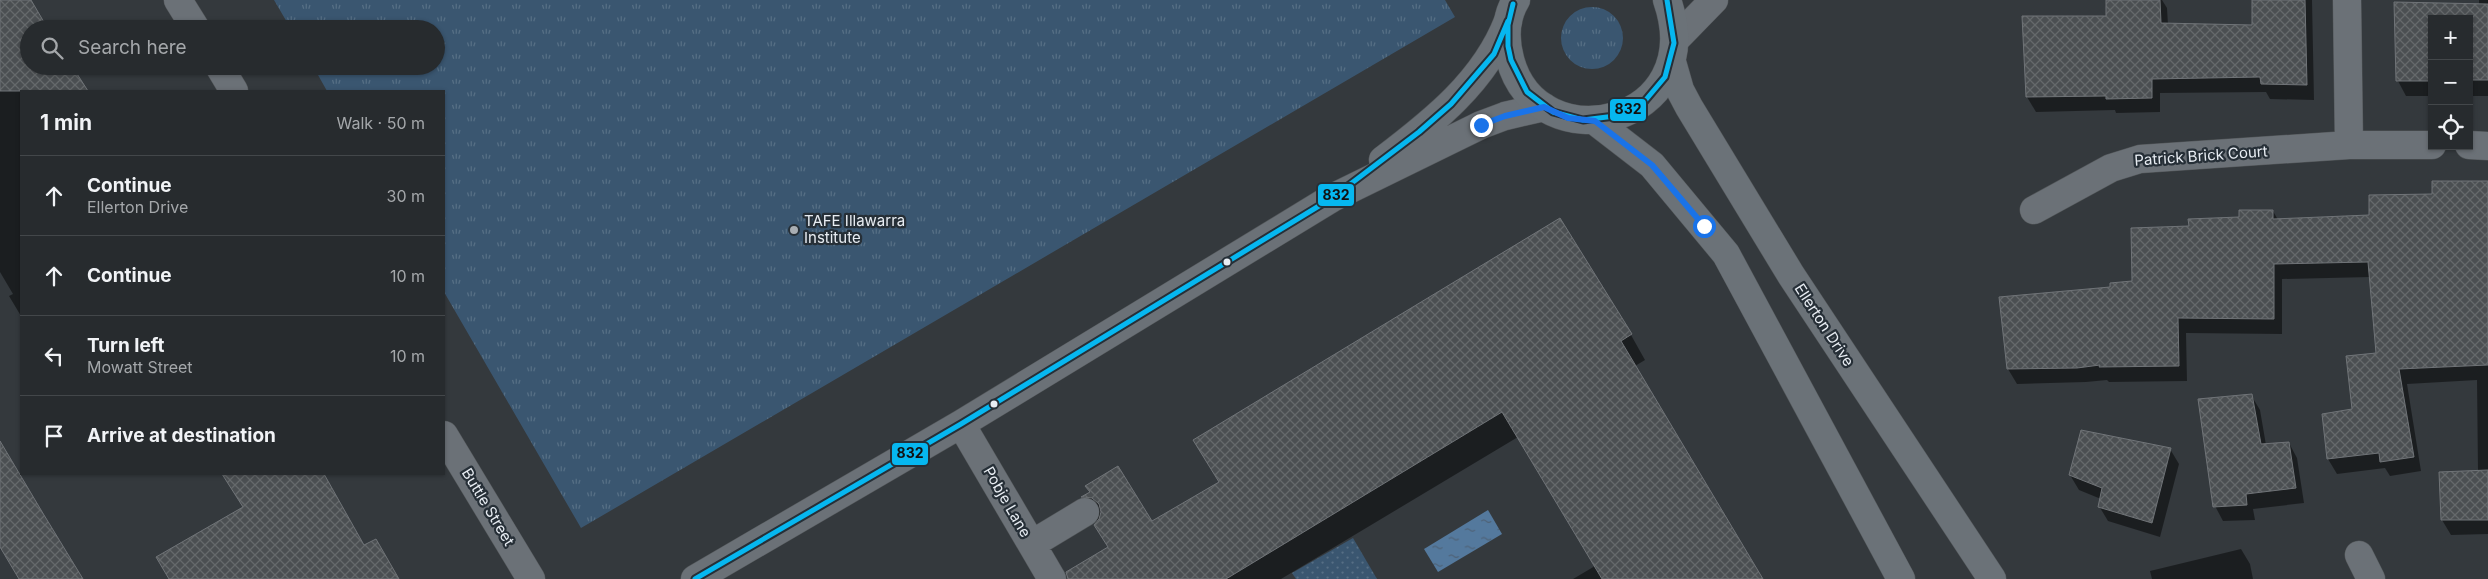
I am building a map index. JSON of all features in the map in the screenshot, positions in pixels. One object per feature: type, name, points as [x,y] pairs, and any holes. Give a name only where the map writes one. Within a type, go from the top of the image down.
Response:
[{"type":"main road","name":"Ellerton Drive","points":[[1667,0],[1673,19],[1673,51],[1680,90],[1689,107],[1791,274],[1992,579]]},
{"type":"main road","points":[[1512,7],[1507,46],[1513,69],[1526,90],[1544,107],[1568,118],[1595,121],[1620,116],[1643,103],[1660,85],[1673,51]]},
{"type":"main road","points":[[1595,121],[1652,165],[1726,254],[1901,579]]},
{"type":"street","points":[[178,0],[190,20]]},
{"type":"street","points":[[1673,51],[1714,0]]},
{"type":"street","points":[[2347,0],[2349,144]]},
{"type":"street","points":[[1332,198],[1419,132],[1451,104],[1494,54],[1512,7]]},
{"type":"street","points":[[224,75],[233,90]]},
{"type":"street","points":[[695,579],[961,424],[1332,198],[1481,125],[1505,116],[1544,107]]},
{"type":"street","name":"Patrick Brick Court","points":[[2034,210],[2111,168],[2140,159],[2349,144],[2428,145]]},
{"type":"street","points":[[2473,146],[2488,146]]},
{"type":"street","name":"Pobje Lane","points":[[961,424],[1052,579]]},
{"type":"street","name":"Buttle Street","points":[[445,437],[531,579]]},
{"type":"street","points":[[1032,544],[1085,512]]},
{"type":"green space","name":"TAFE Illawarra Institute","points":[[274,0],[1445,0],[1455,17],[581,528],[445,294],[445,90],[326,90],[318,75],[445,75],[445,20],[286,20]]},
{"type":"green space","points":[[1586,7],[1598,7],[1614,16],[1621,26],[1623,38],[1621,50],[1614,60],[1598,69],[1586,69],[1575,64],[1566,55],[1561,44],[1561,32],[1566,21],[1575,12]]},
{"type":"green space","points":[[1353,538],[1377,579],[1296,579],[1292,573]]},
{"type":"water","points":[[1488,510],[1502,534],[1438,572],[1424,549]]},
{"type":"building","points":[[0,0],[31,0],[43,20],[20,20],[20,75],[78,75],[87,90],[0,91]]},
{"type":"building","points":[[2106,0],[2160,0],[2161,23],[2252,25],[2252,0],[2305,0],[2307,85],[2261,84],[2260,77],[2152,79],[2152,98],[2106,99],[2106,96],[2026,97],[2022,16],[2106,16]]},
{"type":"building","points":[[2394,2],[2488,4],[2488,80],[2473,80],[2473,15],[2428,15],[2428,81],[2396,81]]},
{"type":"building","points":[[2432,181],[2488,181],[2488,365],[2399,369],[2414,457],[2380,462],[2379,453],[2327,459],[2322,414],[2352,409],[2346,356],[2376,353],[2368,262],[2274,264],[2274,319],[2178,318],[2179,366],[2099,367],[2100,365],[2077,368],[2007,369],[1999,297],[2110,287],[2110,283],[2132,281],[2131,228],[2189,226],[2188,219],[2239,217],[2239,210],[2273,210],[2273,219],[2369,215],[2369,195],[2432,194]]},
{"type":"building","points":[[1560,218],[1632,334],[1621,341],[1763,579],[1602,579],[1502,412],[1226,579],[1068,579],[1066,572],[1108,547],[1094,525],[1099,519],[1101,512],[1099,504],[1092,498],[1081,497],[1090,492],[1085,486],[1118,466],[1152,521],[1219,482],[1193,440]]},
{"type":"building","points":[[2252,394],[2261,444],[2289,442],[2296,488],[2246,494],[2247,505],[2213,507],[2198,399]]},
{"type":"building","points":[[2081,430],[2171,448],[2152,523],[2098,507],[2102,488],[2069,475]]},
{"type":"building","points":[[0,441],[83,579],[19,579],[0,547]]},
{"type":"building","points":[[2488,470],[2488,520],[2441,520],[2439,472]]},
{"type":"building","points":[[223,475],[325,475],[364,545],[376,539],[399,579],[169,579],[156,557],[243,507]]},
{"type":"transit line","name":"832","points":[[1513,4],[1508,25],[1508,46],[1511,60],[1527,92],[1553,112],[1583,120],[1615,116],[1644,102],[1665,77],[1674,43],[1667,0]]},
{"type":"transit line","name":"832","points":[[695,579],[961,424],[1332,198],[1419,132],[1451,104],[1494,54],[1508,21]]},
{"type":"place","name":"TAFE Illawarra Institute","points":[[794,230]]},
{"type":"route","points":[[1481,125],[1505,116],[1544,107],[1568,118],[1595,121],[1652,165],[1704,226]]}]
